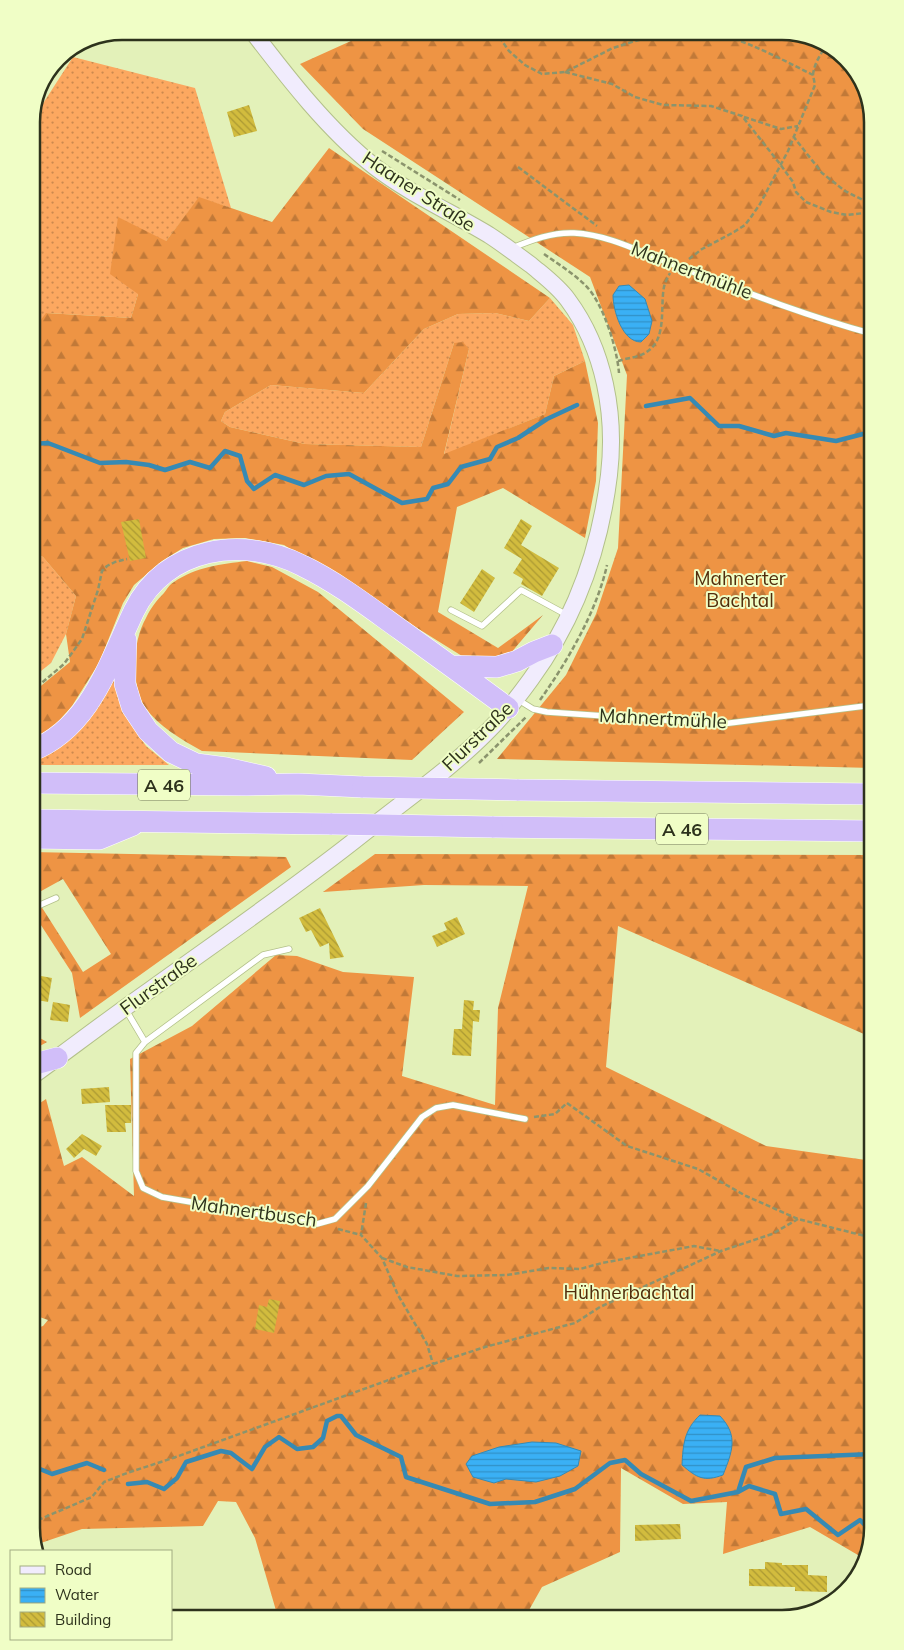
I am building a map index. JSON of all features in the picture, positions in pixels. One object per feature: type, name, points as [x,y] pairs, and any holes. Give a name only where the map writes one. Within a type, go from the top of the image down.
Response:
[{"type":"highway","points":[[40,746],[58,736],[80,714],[95,694],[146,590],[164,573],[186,559],[214,551],[247,549],[274,554],[303,565],[374,611],[451,666],[512,703]]},
{"type":"highway","points":[[127,628],[124,684],[132,707],[148,731],[171,752],[196,764],[226,768],[298,784]]},
{"type":"highway","points":[[451,666],[497,667],[517,662],[534,652],[552,645]]},
{"type":"highway","name":"A 46","points":[[40,783],[247,786],[298,784],[517,790],[864,794]]},
{"type":"highway","name":"A 46","points":[[40,820],[864,831]]},
{"type":"highway","points":[[40,838],[99,839],[142,822]]},
{"type":"highway","points":[[40,1063],[57,1058]]},
{"type":"main road","name":"Haaner Straße","points":[[259,40],[340,136],[369,162],[417,194],[510,249]]},
{"type":"main road","name":"Flurstraße","points":[[40,1070],[321,867],[460,756],[489,730],[512,703],[533,676],[569,616],[585,583],[606,494],[611,457],[611,425],[608,401],[594,349],[583,324],[568,299],[552,282],[510,249]]},
{"type":"lane","name":"Mahnertmühle","points":[[510,249],[552,234],[575,233],[616,240],[673,265],[835,323],[864,331]]},
{"type":"lane","points":[[451,610],[482,626],[521,590],[569,616]]},
{"type":"lane","name":"Mahnertmühle","points":[[512,703],[547,712],[722,724],[864,706]]},
{"type":"lane","points":[[40,904],[56,898]]},
{"type":"lane","points":[[125,1008],[145,1042],[263,954],[289,949]]},
{"type":"lane","name":"Mahnertbusch","points":[[145,1042],[136,1053],[136,1171],[143,1188],[162,1197],[317,1224],[335,1219],[368,1186],[422,1117],[436,1108],[452,1105],[525,1119]]},
{"type":"path","points":[[502,40],[509,52],[525,65],[542,74],[565,72],[612,84],[636,97],[662,105],[711,106],[781,130],[798,126]]},
{"type":"path","points":[[565,72],[613,48],[639,40]]},
{"type":"path","points":[[740,40],[754,45],[813,75]]},
{"type":"path","points":[[528,242],[586,285],[596,300],[612,336],[618,361],[647,353],[654,347],[658,337],[664,286],[673,265],[688,260],[702,249],[745,225],[760,204],[788,151],[815,85],[814,69],[823,51]]},
{"type":"path","points":[[742,116],[793,182],[796,192],[806,202],[831,212],[847,215],[864,213]]},
{"type":"path","points":[[793,136],[822,173],[845,191],[864,200]]},
{"type":"path","points":[[378,149],[464,202]]},
{"type":"path","points":[[518,167],[616,240]]},
{"type":"path","points":[[40,684],[64,664],[82,638],[98,590],[102,571],[115,562],[127,559]]},
{"type":"path","points":[[525,1119],[555,1114],[567,1103],[627,1146],[698,1169],[746,1196],[798,1219],[864,1236]]},
{"type":"path","points":[[368,1186],[361,1235],[382,1258],[398,1296],[427,1344],[433,1364]]},
{"type":"path","points":[[40,1519],[92,1498],[104,1482],[127,1473],[433,1364],[485,1347],[575,1323],[600,1307],[721,1251],[772,1234],[798,1219]]},
{"type":"path","points":[[382,1258],[407,1268],[457,1276],[507,1275],[549,1268],[580,1269],[602,1263],[694,1246],[721,1251]]},
{"type":"shaded area","points":[[73,57],[195,88],[231,208],[199,198],[166,241],[138,294],[131,318],[47,313],[40,322],[40,117],[42,104]]},
{"type":"shaded area","points":[[550,298],[573,325],[585,361],[554,376],[545,414],[444,455],[469,349],[454,343],[421,447],[305,444],[230,427],[221,421],[225,412],[271,385],[364,393],[424,329],[458,314],[495,313],[529,321]]},
{"type":"shaded area","points":[[40,556],[76,596],[66,634],[51,663],[40,672]]},
{"type":"shaded area","points":[[113,675],[125,716],[146,746],[169,765],[40,765],[40,752]]},
{"type":"green space","name":"Mahnerter Bachtal","points":[[353,40],[787,40],[808,44],[823,51],[847,72],[858,91],[864,122],[864,768],[497,759],[566,675],[596,614],[618,548],[627,375],[590,277],[363,129],[300,64]]},
{"type":"green space","points":[[329,148],[550,298],[529,321],[495,313],[458,314],[424,329],[364,393],[271,385],[225,412],[221,421],[230,427],[305,444],[421,447],[454,343],[463,342],[469,349],[444,454],[545,414],[554,376],[585,361],[598,423],[596,481],[585,538],[503,488],[457,507],[438,612],[498,648],[543,615],[510,654],[470,661],[284,545],[245,538],[214,539],[183,548],[162,561],[134,585],[123,603],[99,663],[72,706],[52,729],[40,734],[40,687],[70,662],[66,634],[76,596],[40,556],[40,321],[46,313],[131,318],[138,294],[110,274],[118,217],[166,241],[199,197],[272,222]]},
{"type":"green space","points":[[247,561],[272,567],[318,592],[464,712],[412,760],[202,751],[171,732],[157,721],[145,707],[140,697],[135,675],[135,662],[138,638],[142,627],[152,608],[169,587],[182,577],[218,565]]},
{"type":"green space","points":[[40,852],[286,857],[291,867],[80,1018],[72,973],[40,924],[40,904],[83,972],[111,954],[63,879],[40,892]]},
{"type":"green space","name":"Hühnerbachtal","points":[[375,854],[864,855],[864,1034],[618,926],[606,1067],[766,1146],[864,1160],[864,1528],[859,1556],[810,1527],[723,1554],[727,1502],[683,1504],[621,1468],[620,1552],[542,1587],[529,1610],[276,1610],[255,1538],[236,1502],[218,1501],[203,1526],[82,1529],[42,1543],[40,1528],[40,1327],[48,1320],[40,1317],[40,1103],[46,1099],[64,1166],[82,1157],[134,1196],[130,1059],[192,1026],[276,955],[297,956],[343,972],[414,977],[402,1076],[495,1105],[498,1008],[528,886],[424,885],[323,892]]},
{"type":"green space","points":[[40,1038],[47,1042],[40,1046]]},
{"type":"water","points":[[629,285],[645,299],[652,321],[649,334],[641,342],[634,341],[624,331],[615,309],[613,295],[619,286]]},
{"type":"water","points":[[700,1415],[720,1416],[730,1430],[732,1437],[731,1451],[723,1475],[701,1478],[682,1465],[685,1438],[691,1426]]},
{"type":"water","points":[[532,1442],[556,1443],[581,1451],[578,1466],[560,1476],[536,1482],[506,1479],[494,1483],[473,1477],[466,1464],[472,1456],[499,1447]]},
{"type":"building","points":[[249,105],[257,131],[234,137],[227,112]]},
{"type":"building","points":[[139,519],[146,558],[130,561],[121,522]]},
{"type":"building","points":[[521,519],[532,526],[521,545],[559,568],[542,596],[521,584],[523,579],[513,573],[522,559],[504,548]]},
{"type":"building","points":[[482,569],[495,578],[474,612],[460,603]]},
{"type":"building","points":[[320,908],[344,957],[330,959],[329,943],[320,947],[311,930],[306,932],[299,918]]},
{"type":"building","points":[[457,917],[465,934],[437,947],[432,936],[447,930],[444,923]]},
{"type":"building","points":[[41,976],[52,978],[48,1002],[40,1001]]},
{"type":"building","points":[[464,1000],[474,1001],[473,1010],[480,1010],[479,1022],[473,1021],[471,1056],[452,1055],[454,1029],[462,1029]]},
{"type":"building","points":[[53,1002],[70,1005],[68,1022],[50,1020]]},
{"type":"building","points":[[109,1087],[110,1102],[82,1104],[81,1089]]},
{"type":"building","points":[[105,1105],[131,1105],[131,1123],[125,1123],[126,1132],[107,1132]]},
{"type":"building","points":[[82,1134],[102,1146],[96,1156],[84,1149],[74,1158],[66,1149]]},
{"type":"building","points":[[269,1299],[280,1301],[274,1333],[255,1329],[259,1305],[267,1307]]},
{"type":"building","points":[[680,1524],[681,1539],[635,1541],[635,1525]]},
{"type":"building","points":[[765,1562],[782,1563],[782,1565],[808,1565],[808,1575],[827,1576],[827,1592],[795,1591],[795,1587],[749,1586],[749,1569],[765,1569]]},
{"type":"waterway","points":[[646,406],[690,398],[719,426],[739,426],[774,436],[786,433],[836,441],[864,434]]},
{"type":"waterway","points":[[40,443],[48,443],[100,463],[126,462],[149,465],[165,470],[190,462],[210,468],[225,451],[240,456],[247,481],[254,489],[275,475],[304,485],[326,476],[349,474],[402,503],[427,499],[433,488],[448,484],[461,467],[490,459],[497,447],[518,438],[547,419],[577,405]]},
{"type":"waterway","points":[[128,1484],[147,1482],[164,1489],[177,1478],[186,1462],[221,1451],[231,1453],[252,1469],[265,1447],[279,1437],[297,1449],[313,1447],[323,1438],[327,1421],[341,1416],[356,1435],[401,1457],[406,1477],[490,1504],[535,1502],[575,1489],[610,1463],[625,1460],[641,1474],[691,1501],[738,1492],[749,1486],[775,1494],[781,1514],[806,1509],[838,1535],[860,1520],[864,1524]]},
{"type":"waterway","points":[[738,1492],[746,1467],[775,1458],[864,1454]]},
{"type":"waterway","points":[[40,1469],[52,1474],[87,1463],[104,1470]]}]
